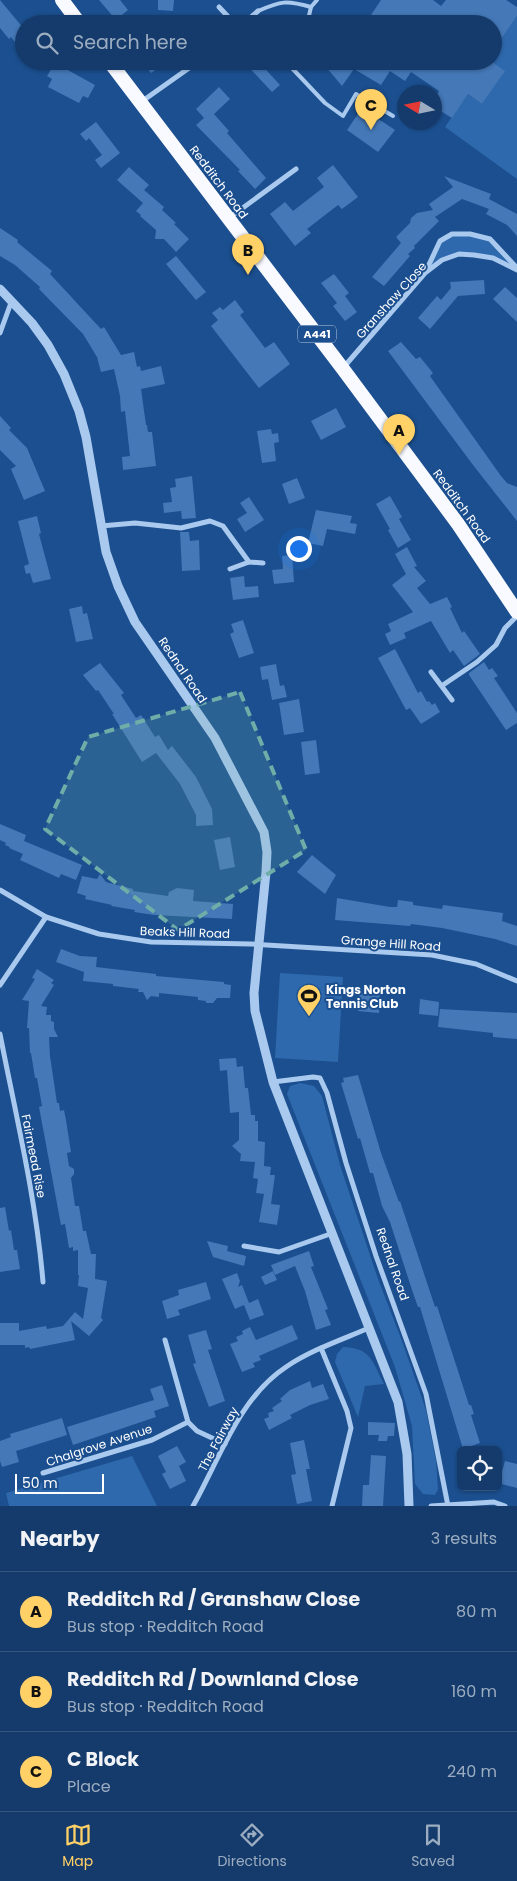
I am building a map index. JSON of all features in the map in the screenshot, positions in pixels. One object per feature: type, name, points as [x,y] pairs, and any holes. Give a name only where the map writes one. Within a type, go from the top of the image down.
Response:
[{"type":"highway","points":[[62,0],[73,15]]},
{"type":"highway","name":"Redditch Road","points":[[116,70],[343,368],[458,524],[517,612]]},
{"type":"street","points":[[219,7],[227,15]]},
{"type":"street","points":[[253,15],[258,11]]},
{"type":"street","points":[[140,102],[186,70]]},
{"type":"street","points":[[228,219],[296,169]]},
{"type":"street","points":[[425,273],[440,241],[452,234],[470,234],[490,239],[517,269]]},
{"type":"street","name":"Granshaw Close","points":[[343,368],[425,273],[442,260],[459,254],[493,258],[517,269]]},
{"type":"street","name":"Rednal Road","points":[[0,288],[32,323],[48,345],[64,374],[79,410],[86,437],[106,552],[118,586],[135,622],[215,738],[264,832],[267,852],[254,993],[255,1011],[273,1082],[398,1402],[407,1454],[409,1506]]},
{"type":"street","points":[[0,333],[12,300]]},
{"type":"street","points":[[102,526],[135,523],[181,528],[210,521],[223,526],[249,562]]},
{"type":"street","points":[[230,569],[249,562],[264,562]]},
{"type":"street","points":[[443,685],[477,662],[496,645],[504,628],[517,616]]},
{"type":"street","points":[[432,672],[452,700]]},
{"type":"street","name":"Beaks Hill Road","points":[[0,890],[46,917],[99,934],[151,942],[259,945]]},
{"type":"street","points":[[0,985],[46,917]]},
{"type":"street","name":"Grange Hill Road","points":[[259,945],[432,955],[476,964],[517,981]]},
{"type":"street","name":"Fairmead Rise","points":[[0,1034],[28,1174],[43,1282]]},
{"type":"street","name":"Rednal Road","points":[[273,1082],[313,1077],[320,1078],[327,1093],[346,1163],[376,1256],[426,1394],[448,1506]]},
{"type":"street","points":[[244,1246],[279,1252],[333,1233]]},
{"type":"street","name":"The Fairway","points":[[194,1506],[242,1414],[262,1387],[286,1366],[321,1348],[369,1328]]},
{"type":"street","points":[[164,1340],[188,1422],[197,1431],[225,1444]]},
{"type":"street","points":[[321,1348],[347,1411],[351,1428],[332,1506]]},
{"type":"street","name":"Chalgrove Avenue","points":[[43,1473],[152,1440],[188,1422]]},
{"type":"street","points":[[431,1506],[494,1502],[504,1506]]},
{"type":"lane","points":[[309,15],[311,7],[317,0]]},
{"type":"lane","points":[[258,11],[278,3],[291,1],[311,7]]},
{"type":"lane","points":[[294,70],[325,103],[343,116],[356,94],[393,116]]},
{"type":"highlighted area","points":[[240,692],[306,850],[178,930],[45,829],[88,737]]},
{"type":"shaded area","points":[[517,16],[517,179],[445,127],[468,94],[482,104],[504,71],[502,69],[502,38]]},
{"type":"shaded area","points":[[452,234],[490,239],[517,268],[482,256],[460,254],[446,259],[425,273],[440,241]]},
{"type":"shaded area","name":"Kings Norton Tennis Club","points":[[280,973],[343,977],[338,1062],[275,1058]]},
{"type":"shaded area","points":[[300,1083],[314,1086],[322,1096],[340,1165],[378,1279],[426,1410],[436,1461],[438,1489],[435,1495],[423,1494],[415,1484],[412,1426],[395,1367],[287,1094],[290,1086]]},
{"type":"shaded area","points":[[343,1347],[353,1348],[366,1353],[384,1384],[365,1386],[358,1417],[335,1362],[337,1354]]},
{"type":"shaded area","points":[[132,1456],[157,1506],[9,1506],[6,1493]]},
{"type":"building","points":[[0,0],[15,18],[15,42],[11,37],[9,39],[0,28]]},
{"type":"building","points":[[99,0],[120,0],[128,10],[122,15],[112,15]]},
{"type":"building","points":[[158,0],[174,0],[173,11],[158,10]]},
{"type":"building","points":[[381,0],[433,0],[441,6],[446,0],[506,0],[517,7],[517,16],[502,38],[502,15],[371,15]]},
{"type":"building","points":[[502,69],[505,71],[482,104],[468,94],[452,118],[442,112],[442,85],[430,85],[411,72],[405,81],[390,71],[381,85],[356,70]]},
{"type":"building","points":[[51,70],[68,70],[95,85],[88,98],[83,96],[79,103],[48,87],[52,79],[47,76]]},
{"type":"building","points":[[251,70],[266,70],[280,85],[272,92]]},
{"type":"building","points":[[329,70],[353,70],[342,86]]},
{"type":"building","points":[[219,87],[230,99],[214,114],[229,131],[227,133],[266,178],[255,189],[238,171],[240,170],[196,125],[204,118],[196,109]]},
{"type":"building","points":[[362,108],[395,130],[378,152],[347,130]]},
{"type":"building","points":[[96,122],[120,153],[101,168],[95,160],[102,155],[89,138],[86,141],[80,134]]},
{"type":"building","points":[[333,165],[358,197],[342,209],[338,205],[307,229],[311,233],[295,246],[270,214],[285,202],[293,211],[324,187],[317,178]]},
{"type":"building","points":[[129,167],[149,185],[144,190],[164,207],[162,210],[189,239],[176,252],[164,239],[155,239],[156,230],[136,211],[143,203],[117,180]]},
{"type":"building","points":[[444,176],[491,194],[489,199],[517,214],[517,236],[507,225],[486,214],[489,209],[462,199],[435,217],[439,221],[414,246],[415,248],[408,254],[410,256],[384,286],[372,277],[401,243],[396,237],[410,223],[411,218],[417,213],[433,210],[429,204],[453,187]]},
{"type":"building","points":[[0,228],[18,240],[17,242],[52,271],[50,274],[101,329],[104,327],[121,355],[134,352],[137,367],[140,366],[141,371],[161,366],[165,384],[141,389],[146,425],[148,432],[152,432],[156,466],[123,470],[122,457],[130,456],[125,411],[121,412],[120,396],[114,369],[101,372],[97,357],[83,334],[39,289],[40,287],[15,265],[0,256]]},
{"type":"building","points":[[176,256],[206,292],[196,300],[166,264]]},
{"type":"building","points":[[334,274],[349,293],[345,296],[357,312],[345,321],[333,306],[337,303],[321,283]]},
{"type":"building","points":[[484,280],[485,294],[458,296],[430,329],[418,318],[437,296],[441,300],[451,288],[450,282]]},
{"type":"building","points":[[505,287],[517,298],[517,322],[493,299]]},
{"type":"building","points":[[235,300],[244,312],[240,315],[265,348],[274,342],[290,364],[259,388],[211,326],[218,320],[212,313],[220,307],[223,310]]},
{"type":"building","points":[[401,342],[416,359],[420,357],[433,373],[430,376],[501,476],[507,483],[517,487],[517,521],[388,351]]},
{"type":"building","points":[[336,408],[346,427],[321,440],[311,421]]},
{"type":"building","points":[[0,416],[11,428],[9,430],[27,448],[45,491],[24,500],[11,469],[16,466],[0,450]]},
{"type":"building","points":[[271,429],[272,434],[278,433],[279,442],[274,443],[276,461],[262,463],[257,431]]},
{"type":"building","points":[[192,476],[196,518],[182,519],[181,511],[164,513],[163,503],[172,502],[170,488],[176,487],[175,479]]},
{"type":"building","points":[[297,478],[305,498],[289,504],[282,484]]},
{"type":"building","points":[[390,496],[402,517],[399,519],[411,540],[398,548],[376,504]]},
{"type":"building","points":[[249,497],[264,520],[245,532],[237,519],[247,513],[240,503]]},
{"type":"building","points":[[316,510],[352,516],[350,523],[357,524],[355,534],[327,529],[323,546],[308,543]]},
{"type":"building","points":[[37,516],[41,533],[39,534],[51,579],[33,583],[30,573],[26,574],[24,566],[29,564],[18,521]]},
{"type":"building","points":[[180,532],[189,532],[190,541],[199,540],[200,570],[182,571]]},
{"type":"building","points":[[407,547],[417,566],[414,567],[426,581],[417,588],[430,604],[447,597],[462,633],[464,631],[480,654],[464,666],[453,650],[450,653],[431,621],[404,633],[406,638],[390,645],[385,634],[391,631],[388,624],[413,612],[392,585],[406,574],[395,554]]},
{"type":"building","points":[[292,555],[294,582],[274,584],[272,570],[283,569],[282,556]]},
{"type":"building","points":[[244,576],[245,587],[258,586],[259,597],[233,600],[230,578]]},
{"type":"building","points":[[82,606],[83,614],[87,613],[93,639],[76,642],[69,609]]},
{"type":"building","points":[[243,620],[254,653],[239,658],[230,634],[234,632],[231,624]]},
{"type":"building","points":[[395,649],[418,693],[421,691],[427,702],[429,701],[432,705],[435,703],[440,712],[421,724],[410,708],[406,710],[378,658]]},
{"type":"building","points":[[484,662],[489,670],[492,668],[498,676],[494,678],[517,713],[517,723],[506,730],[469,675],[469,673]]},
{"type":"building","points":[[100,663],[124,693],[121,695],[136,718],[141,715],[155,737],[159,735],[168,750],[172,746],[196,777],[212,809],[213,825],[196,826],[196,815],[180,784],[156,753],[142,762],[98,690],[96,691],[83,675]]},
{"type":"building","points":[[276,664],[280,686],[284,685],[287,697],[272,700],[268,679],[262,680],[260,667]]},
{"type":"building","points":[[299,699],[304,732],[284,735],[279,703]]},
{"type":"building","points":[[316,740],[320,773],[305,775],[301,742]]},
{"type":"building","points":[[0,824],[26,835],[24,841],[82,865],[76,880],[61,874],[59,878],[20,860],[23,854],[9,848],[5,845],[6,843],[0,840]]},
{"type":"building","points":[[230,837],[235,867],[220,870],[214,840]]},
{"type":"building","points":[[312,855],[336,875],[325,894],[297,872]]},
{"type":"building","points":[[100,874],[106,882],[133,889],[133,891],[168,896],[169,892],[177,888],[194,890],[193,901],[233,904],[232,919],[154,915],[134,912],[135,910],[85,899],[86,896],[77,893],[82,876],[97,879]]},
{"type":"building","points":[[337,898],[390,907],[397,907],[398,900],[413,902],[413,905],[442,909],[443,905],[503,913],[502,921],[517,926],[517,946],[495,939],[442,928],[411,924],[410,926],[335,920]]},
{"type":"building","points":[[61,949],[80,956],[97,957],[96,967],[156,974],[156,976],[224,982],[224,984],[231,985],[230,998],[217,998],[213,1003],[206,1003],[206,1001],[198,1000],[198,997],[159,993],[159,997],[151,996],[147,1000],[143,992],[138,992],[139,989],[83,981],[84,972],[56,962]]},
{"type":"building","points":[[37,969],[54,980],[51,983],[54,985],[41,1006],[47,1007],[46,1015],[51,1015],[51,1021],[54,1022],[54,1029],[58,1037],[49,1037],[50,1056],[57,1103],[59,1103],[60,1111],[64,1110],[66,1120],[71,1152],[67,1153],[69,1166],[74,1169],[74,1174],[71,1178],[75,1206],[79,1206],[83,1231],[86,1231],[91,1254],[96,1254],[95,1279],[107,1281],[101,1318],[103,1320],[89,1336],[71,1321],[75,1340],[30,1349],[29,1347],[25,1348],[25,1345],[0,1345],[0,1323],[19,1323],[19,1331],[46,1326],[47,1329],[63,1326],[75,1312],[83,1319],[88,1288],[78,1286],[78,1250],[73,1251],[73,1247],[69,1248],[65,1224],[61,1225],[39,1107],[42,1106],[37,1078],[35,1078],[30,1053],[29,1028],[27,1028],[29,1001],[22,1000],[35,979],[32,978]]},
{"type":"building","points":[[359,993],[380,994],[379,1013],[358,1011]]},
{"type":"building","points":[[420,999],[439,1002],[438,1016],[419,1014]]},
{"type":"building","points":[[440,1009],[517,1013],[517,1039],[493,1037],[493,1033],[438,1027]]},
{"type":"building","points":[[236,1058],[237,1067],[243,1066],[245,1088],[248,1088],[251,1115],[255,1115],[255,1121],[258,1121],[258,1141],[265,1142],[264,1166],[271,1167],[270,1175],[275,1175],[271,1204],[280,1205],[277,1225],[259,1222],[264,1194],[256,1193],[258,1179],[253,1178],[255,1162],[240,1161],[241,1154],[232,1146],[239,1140],[239,1112],[230,1113],[227,1070],[220,1071],[219,1059]]},
{"type":"building","points":[[358,1075],[381,1153],[400,1201],[469,1405],[471,1405],[474,1414],[471,1415],[480,1443],[472,1446],[462,1446],[420,1307],[418,1307],[390,1222],[382,1206],[373,1173],[370,1173],[360,1138],[358,1139],[341,1083],[344,1082],[343,1078]]},
{"type":"building","points":[[5,1207],[9,1231],[11,1230],[14,1250],[17,1250],[20,1269],[0,1272],[0,1208]]},
{"type":"building","points":[[207,1241],[228,1246],[227,1251],[246,1256],[244,1266],[213,1257]]},
{"type":"building","points":[[309,1251],[314,1266],[311,1267],[328,1309],[325,1310],[331,1325],[316,1330],[305,1291],[295,1266],[275,1275],[271,1265]]},
{"type":"building","points":[[273,1271],[277,1280],[265,1285],[261,1277]]},
{"type":"building","points":[[237,1273],[240,1281],[238,1287],[242,1285],[249,1303],[258,1299],[264,1315],[250,1320],[244,1305],[235,1309],[222,1279]]},
{"type":"building","points":[[206,1282],[211,1299],[178,1310],[180,1315],[167,1319],[162,1301],[179,1295],[178,1290]]},
{"type":"building","points":[[292,1325],[298,1339],[259,1356],[261,1360],[253,1363],[255,1367],[242,1372],[230,1344],[238,1341],[236,1337],[243,1334],[242,1331],[250,1327],[256,1340]]},
{"type":"building","points":[[206,1330],[212,1349],[208,1350],[225,1401],[209,1407],[193,1364],[196,1363],[188,1335]]},
{"type":"building","points":[[310,1381],[312,1388],[323,1384],[329,1399],[310,1405],[290,1415],[292,1418],[269,1430],[264,1419],[269,1417],[268,1413],[274,1411],[272,1408],[282,1401],[280,1399],[290,1390]]},
{"type":"building","points":[[162,1385],[169,1406],[154,1411],[156,1417],[73,1445],[67,1427],[154,1400],[150,1389]]},
{"type":"building","points":[[62,1418],[67,1435],[16,1451],[19,1462],[2,1467],[0,1461],[0,1441],[11,1437],[10,1434]]},
{"type":"building","points":[[368,1422],[395,1423],[394,1436],[388,1436],[387,1441],[378,1441],[379,1435],[368,1435]]},
{"type":"building","points":[[304,1440],[310,1469],[306,1469],[312,1501],[297,1504],[291,1475],[296,1474],[290,1443]]},
{"type":"building","points":[[177,1446],[186,1462],[179,1466],[186,1481],[170,1489],[162,1474],[166,1472],[158,1456]]},
{"type":"building","points":[[371,1455],[386,1456],[383,1506],[362,1506],[363,1485],[369,1485]]},
{"type":"building","points":[[505,1461],[517,1464],[517,1488],[502,1484],[502,1472]]},
{"type":"place","name":"C Block","points":[[371,130]]},
{"type":"place","name":"Redditch Rd / Downland Close","points":[[248,275]]},
{"type":"place","name":"Redditch Rd / Granshaw Close","points":[[399,455]]},
{"type":"place","name":"Kings Norton Tennis Club","points":[[309,1017]]}]
